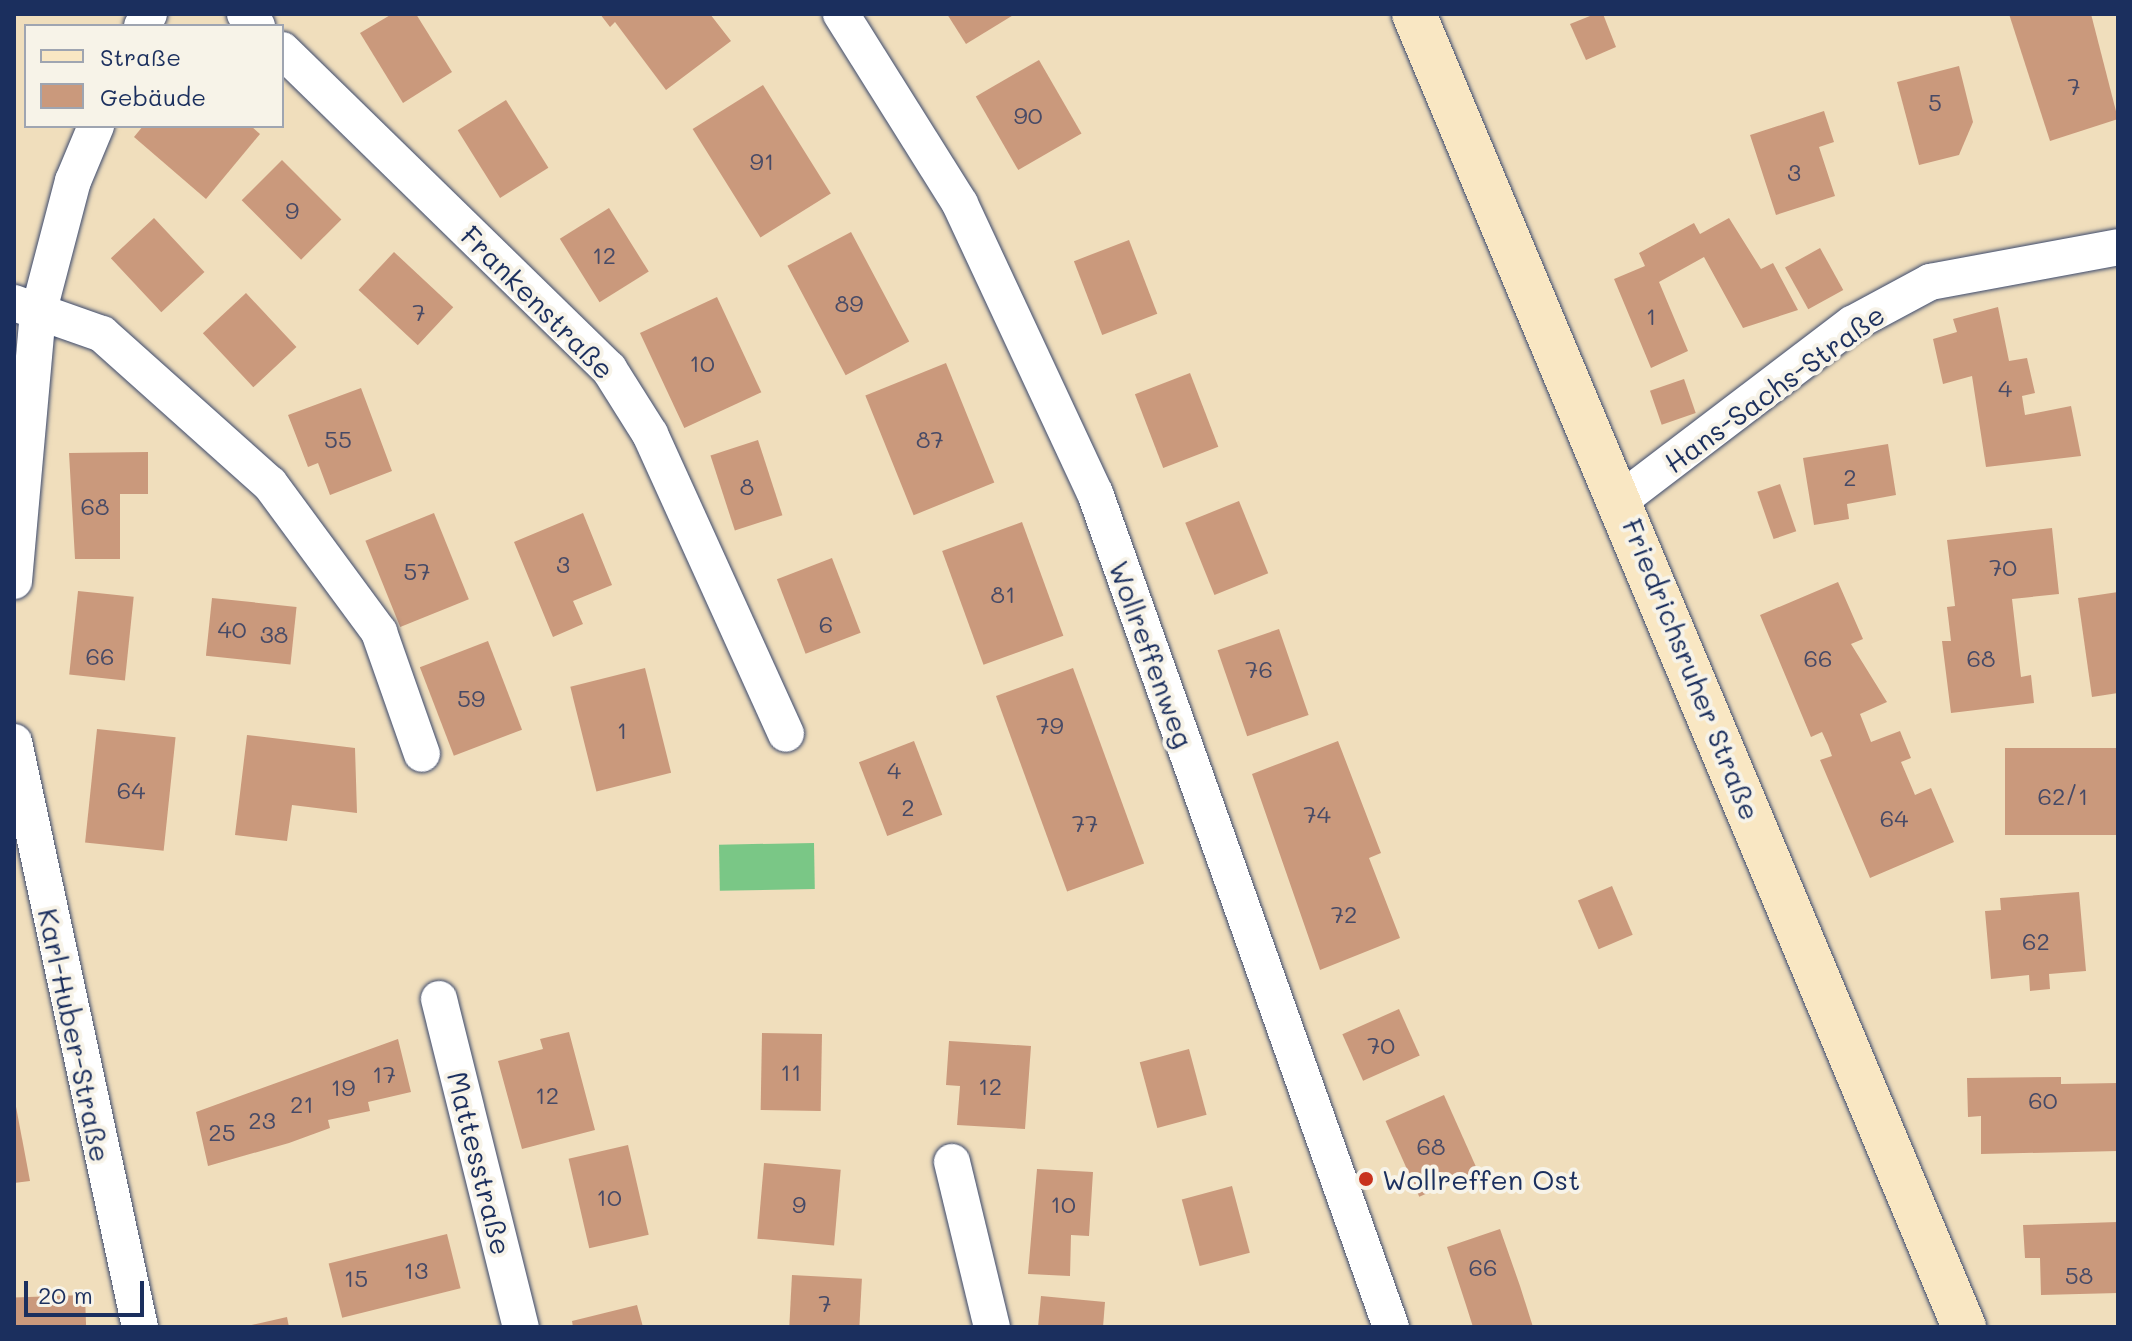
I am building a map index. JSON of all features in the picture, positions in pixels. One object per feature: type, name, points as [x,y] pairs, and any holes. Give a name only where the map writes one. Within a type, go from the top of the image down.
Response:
[{"type":"main road","name":"Friedrichsruher Straße","points":[[1414,14],[1622,499],[1964,1327]]},
{"type":"street","name":"Wollreffenweg","points":[[841,14],[960,204],[1095,493],[1391,1327]]},
{"type":"street","name":"Frankenstraße","points":[[284,52],[609,369],[650,434],[786,734]]},
{"type":"street","points":[[14,581],[26,308],[95,128]]},
{"type":"street","name":"Hans-Sachs-Straße","points":[[1622,499],[1852,324],[1930,282],[2118,247]]},
{"type":"street","points":[[26,308],[102,334],[270,484],[379,632],[422,754]]},
{"type":"street","name":"Karl-Huber-Straße","points":[[14,742],[140,1327]]},
{"type":"street","name":"Mattesstraße","points":[[439,999],[521,1327]]},
{"type":"street","points":[[952,1162],[992,1327]]},
{"type":"green space","points":[[814,843],[815,889],[720,891],[719,845]]},
{"type":"building","points":[[392,14],[416,14],[452,72],[403,103],[360,33]]},
{"type":"building","points":[[600,14],[710,14],[731,41],[666,90],[615,22],[610,27]]},
{"type":"building","points":[[947,14],[1015,14],[966,44]]},
{"type":"building","points":[[1603,14],[1616,47],[1586,60],[1570,24]]},
{"type":"building","points":[[2009,14],[2091,14],[2118,119],[2050,141]]},
{"type":"building","points":[[1039,60],[1082,134],[1018,170],[976,96]]},
{"type":"building","points":[[1959,66],[1973,122],[1959,155],[1919,165],[1897,82]]},
{"type":"building","points":[[763,85],[831,194],[760,238],[693,129]]},
{"type":"building","points":[[506,100],[548,168],[500,198],[458,130]]},
{"type":"building","points":[[1824,111],[1834,142],[1819,147],[1835,196],[1776,215],[1750,135]]},
{"type":"building","points":[[141,128],[253,128],[260,134],[206,199],[134,137]]},
{"type":"building","points":[[282,160],[341,219],[301,260],[242,200]]},
{"type":"building","points":[[609,208],[649,272],[600,302],[560,239]]},
{"type":"building","points":[[154,218],[204,272],[161,312],[111,258]]},
{"type":"building","points":[[1729,218],[1761,269],[1773,263],[1798,310],[1743,328],[1704,257],[1659,282],[1688,351],[1651,368],[1614,279],[1645,266],[1639,253],[1694,223],[1700,234]]},
{"type":"building","points":[[851,232],[909,341],[846,375],[787,266]]},
{"type":"building","points":[[1129,240],[1157,314],[1102,335],[1074,261]]},
{"type":"building","points":[[1820,248],[1843,290],[1808,309],[1785,267]]},
{"type":"building","points":[[394,252],[453,307],[418,345],[359,290]]},
{"type":"building","points":[[246,293],[296,347],[253,387],[203,333]]},
{"type":"building","points":[[717,297],[761,392],[684,428],[640,333]]},
{"type":"building","points":[[1998,307],[2009,361],[2027,358],[2035,393],[2022,396],[2025,415],[2071,406],[2081,456],[1986,467],[1972,376],[1943,384],[1933,339],[1957,332],[1953,319]]},
{"type":"building","points":[[946,363],[994,483],[914,515],[865,396]]},
{"type":"building","points":[[1190,373],[1218,447],[1163,468],[1135,394]]},
{"type":"building","points":[[1684,379],[1696,413],[1662,425],[1650,391]]},
{"type":"building","points":[[361,388],[392,471],[330,495],[318,463],[308,467],[288,415]]},
{"type":"building","points":[[758,440],[782,515],[735,531],[710,455]]},
{"type":"building","points":[[1888,444],[1896,495],[1847,504],[1849,519],[1814,525],[1803,458]]},
{"type":"building","points":[[148,452],[148,494],[120,494],[120,559],[75,559],[69,453]]},
{"type":"building","points":[[1780,484],[1796,531],[1774,539],[1757,492]]},
{"type":"building","points":[[1239,501],[1268,573],[1214,595],[1185,523]]},
{"type":"building","points":[[434,513],[469,599],[400,627],[365,541]]},
{"type":"building","points":[[583,513],[612,585],[573,601],[583,624],[553,637],[514,542]]},
{"type":"building","points":[[1022,522],[1063,636],[984,665],[942,551]]},
{"type":"building","points":[[2052,528],[2059,594],[2012,599],[2021,677],[2031,675],[2034,703],[1951,713],[1942,641],[1951,641],[1947,607],[1955,606],[1947,540]]},
{"type":"building","points":[[832,558],[861,633],[806,654],[777,579]]},
{"type":"building","points":[[1838,582],[1863,639],[1851,644],[1887,702],[1860,714],[1871,742],[1900,731],[1911,758],[1901,762],[1915,795],[1931,788],[1954,842],[1870,878],[1820,760],[1832,756],[1828,745],[1822,732],[1811,737],[1760,615]]},
{"type":"building","points":[[78,591],[134,597],[125,680],[69,675]]},
{"type":"building","points":[[2118,592],[2118,693],[2092,697],[2078,598]]},
{"type":"building","points":[[212,598],[297,607],[290,665],[206,656]]},
{"type":"building","points":[[1279,629],[1309,715],[1247,736],[1218,650]]},
{"type":"building","points":[[488,641],[522,730],[454,756],[420,667]]},
{"type":"building","points":[[645,668],[671,773],[596,791],[570,687]]},
{"type":"building","points":[[1073,668],[1144,863],[1067,892],[996,696]]},
{"type":"building","points":[[97,729],[176,737],[164,851],[85,842]]},
{"type":"building","points":[[247,735],[355,748],[357,813],[292,805],[287,841],[235,835]]},
{"type":"building","points":[[914,741],[942,815],[887,836],[859,762]]},
{"type":"building","points":[[1338,741],[1381,853],[1369,858],[1400,938],[1320,970],[1252,774]]},
{"type":"building","points":[[2005,748],[2118,748],[2118,835],[2005,835]]},
{"type":"building","points":[[1612,886],[1633,935],[1599,949],[1578,900]]},
{"type":"building","points":[[2079,892],[2086,971],[2049,974],[2050,989],[2030,991],[2029,975],[1991,979],[1985,911],[2001,910],[2000,898]]},
{"type":"building","points":[[1399,1009],[1420,1056],[1363,1081],[1342,1034]]},
{"type":"building","points":[[569,1032],[595,1130],[522,1149],[498,1061],[543,1049],[540,1039]]},
{"type":"building","points":[[762,1033],[822,1034],[821,1111],[761,1110]]},
{"type":"building","points":[[398,1039],[411,1092],[368,1102],[370,1111],[328,1120],[330,1128],[289,1143],[208,1166],[196,1112]]},
{"type":"building","points":[[949,1041],[1031,1046],[1025,1129],[957,1125],[960,1086],[946,1085]]},
{"type":"building","points":[[1189,1049],[1207,1115],[1157,1128],[1140,1062]]},
{"type":"building","points":[[2061,1077],[2061,1084],[2118,1083],[2118,1151],[1981,1154],[1981,1116],[1968,1117],[1967,1078]]},
{"type":"building","points":[[1444,1095],[1478,1171],[1419,1197],[1386,1121]]},
{"type":"building","points":[[14,1096],[30,1181],[14,1183]]},
{"type":"building","points":[[628,1145],[649,1235],[589,1248],[569,1159]]},
{"type":"building","points":[[764,1163],[841,1170],[834,1245],[757,1239]]},
{"type":"building","points":[[1037,1169],[1093,1172],[1089,1236],[1071,1235],[1070,1276],[1028,1274]]},
{"type":"building","points":[[1232,1186],[1250,1253],[1200,1266],[1182,1199]]},
{"type":"building","points":[[2118,1222],[2118,1293],[2041,1295],[2040,1258],[2025,1258],[2023,1225]]},
{"type":"building","points":[[1500,1229],[1533,1327],[1473,1327],[1447,1247]]},
{"type":"building","points":[[447,1234],[461,1288],[342,1318],[329,1264]]},
{"type":"building","points":[[792,1275],[862,1279],[859,1327],[789,1327]]},
{"type":"building","points":[[85,1295],[86,1327],[15,1327],[14,1297]]},
{"type":"building","points":[[1041,1296],[1105,1302],[1103,1327],[1038,1327]]},
{"type":"building","points":[[637,1305],[643,1327],[573,1327],[572,1321]]},
{"type":"building","points":[[287,1317],[289,1327],[247,1327],[247,1326]]},
{"type":"place","name":"Wollreffen Ost","points":[[1366,1179]]}]
